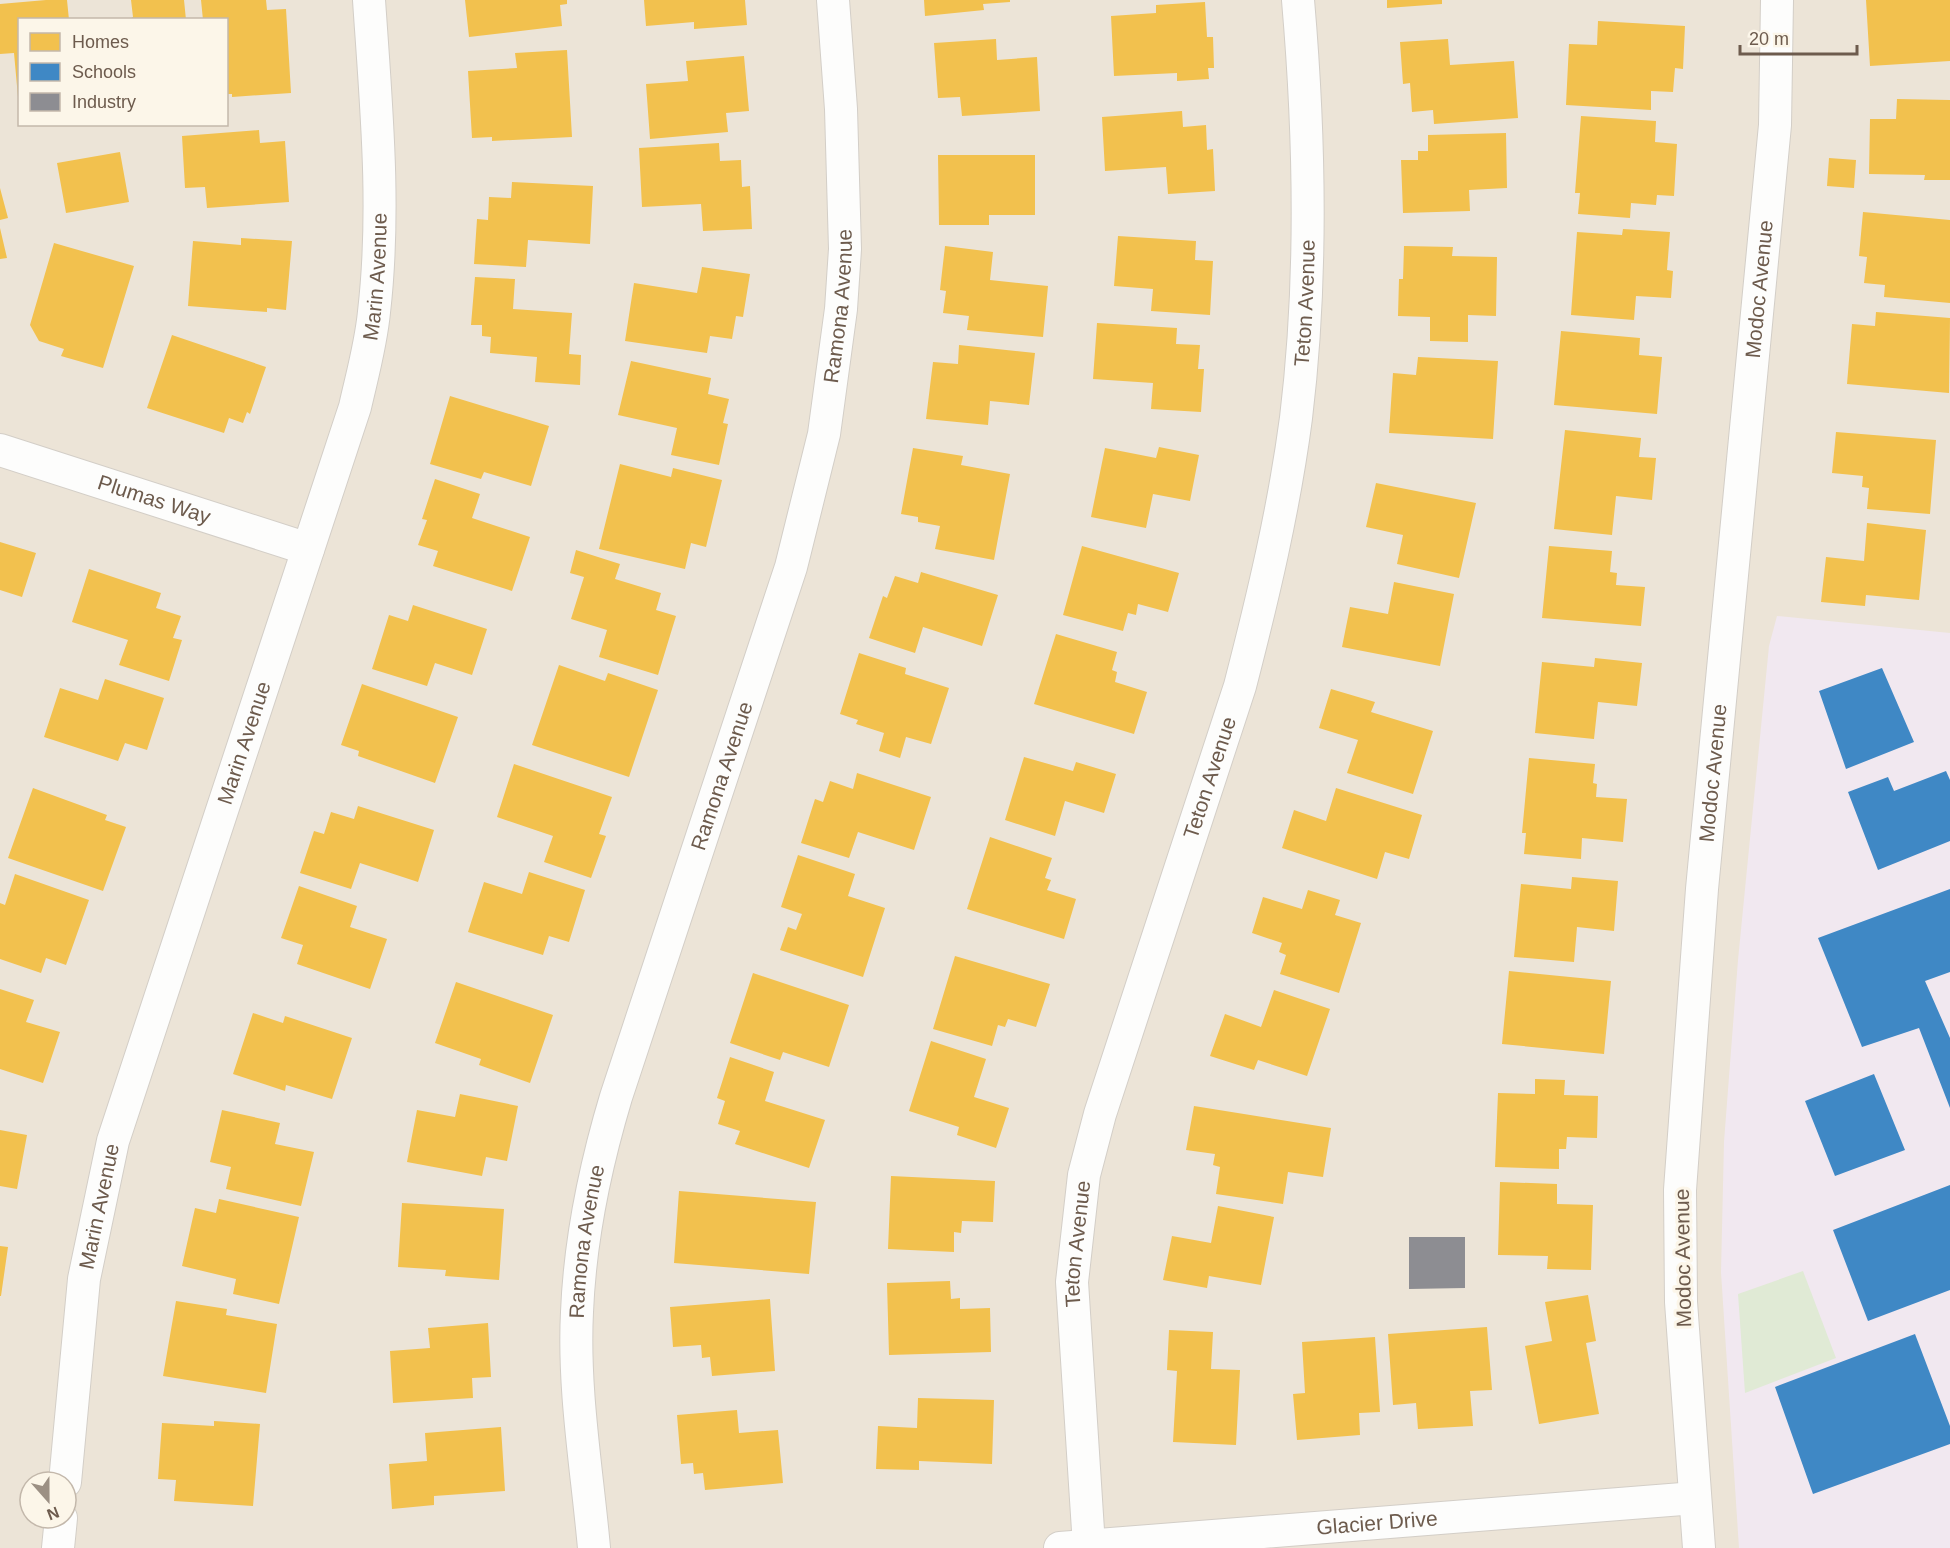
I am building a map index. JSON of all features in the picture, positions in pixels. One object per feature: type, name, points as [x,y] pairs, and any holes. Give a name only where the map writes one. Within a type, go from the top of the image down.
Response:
[{"type":"street","name":"Marin Avenue","points":[[66,1470],[84,1279],[113,1141],[355,407],[374,313],[380,219],[379,154],[369,0]]},
{"type":"street","name":"Ramona Avenue","points":[[594,1548],[578,1371],[576,1313],[592,1185],[616,1097],[791,567],[811,492],[834,371],[845,249],[841,109],[833,0]]},
{"type":"street","name":"Teton Avenue","points":[[1074,1547],[1072,1325],[1075,1238],[1084,1175],[1100,1114],[1240,686],[1261,603],[1296,419],[1307,288],[1308,165],[1298,0]]},
{"type":"street","name":"Modoc Avenue","points":[[1699,1548],[1681,1302],[1680,1234],[1683,1139],[1702,889],[1774,135],[1777,0]]},
{"type":"street","name":"Plumas Way","points":[[0,450],[308,549]]},
{"type":"street","name":"Glacier Drive","points":[[1074,1547],[1695,1498]]},
{"type":"street","points":[[58,1548],[60,1530]]},
{"type":"shaded area","points":[[0,0],[1950,0],[1950,1548],[0,1548]]},
{"type":"shaded area","points":[[1777,616],[1950,633],[1950,1548],[1739,1548],[1721,1272],[1724,1142],[1738,960],[1769,646]]},
{"type":"green space","points":[[1803,1271],[1836,1358],[1745,1393],[1738,1294]]},
{"type":"building: Homes","points":[[67,0],[69,18],[18,18],[18,97],[14,53],[0,54],[0,4]]},
{"type":"building: Homes","points":[[131,0],[184,0],[186,18],[131,18]]},
{"type":"building: Homes","points":[[201,0],[266,0],[267,10],[286,9],[291,93],[232,97],[232,94],[228,94],[228,18],[203,18]]},
{"type":"building: Homes","points":[[465,0],[567,0],[567,4],[560,5],[562,26],[469,37]]},
{"type":"building: Homes","points":[[644,0],[745,0],[747,25],[694,29],[694,22],[646,26]]},
{"type":"building: Homes","points":[[924,0],[1010,0],[1010,2],[983,4],[984,10],[925,16]]},
{"type":"building: Homes","points":[[1387,0],[1442,0],[1442,4],[1387,8]]},
{"type":"building: Homes","points":[[1866,0],[1950,0],[1950,61],[1870,66]]},
{"type":"building: Homes","points":[[1205,2],[1207,37],[1213,37],[1214,68],[1208,68],[1209,79],[1177,81],[1177,73],[1114,76],[1111,16],[1156,13],[1156,5]]},
{"type":"building: Homes","points":[[1598,21],[1685,26],[1683,69],[1675,68],[1673,92],[1651,91],[1651,110],[1566,105],[1569,44],[1597,45]]},
{"type":"building: Homes","points":[[996,39],[997,60],[1037,57],[1040,111],[962,116],[960,97],[938,98],[934,43]]},
{"type":"building: Homes","points":[[1448,39],[1450,65],[1514,61],[1518,118],[1434,124],[1433,110],[1412,112],[1410,83],[1403,84],[1400,42]]},
{"type":"building: Homes","points":[[567,50],[572,137],[492,141],[492,137],[472,138],[468,71],[517,68],[515,53]]},
{"type":"building: Homes","points":[[744,56],[749,111],[726,113],[728,132],[650,139],[646,84],[688,81],[686,61]]},
{"type":"building: Homes","points":[[1897,99],[1950,100],[1950,180],[1924,180],[1925,175],[1869,174],[1870,119],[1896,119]]},
{"type":"building: Homes","points":[[1182,111],[1183,127],[1206,125],[1207,150],[1213,149],[1215,191],[1168,194],[1166,167],[1105,171],[1102,117]]},
{"type":"building: Homes","points":[[1581,116],[1656,121],[1655,142],[1677,144],[1674,196],[1657,195],[1656,205],[1631,203],[1630,218],[1578,214],[1580,193],[1575,193]]},
{"type":"building: Homes","points":[[259,130],[260,143],[285,141],[289,202],[207,208],[205,187],[185,188],[182,136]]},
{"type":"building: Homes","points":[[1506,133],[1507,188],[1469,190],[1470,211],[1403,213],[1401,160],[1418,160],[1418,151],[1428,151],[1428,135]]},
{"type":"building: Homes","points":[[719,143],[720,161],[741,160],[742,187],[750,186],[752,229],[703,231],[701,204],[642,207],[639,148]]},
{"type":"building: Homes","points":[[120,152],[129,202],[66,213],[57,163]]},
{"type":"building: Homes","points":[[938,155],[1035,155],[1035,215],[989,215],[989,225],[939,225]]},
{"type":"building: Homes","points":[[1829,158],[1856,160],[1854,188],[1827,186]]},
{"type":"building: Homes","points":[[512,182],[593,186],[590,244],[528,240],[526,267],[474,264],[477,219],[488,220],[489,197],[511,198]]},
{"type":"building: Homes","points":[[0,188],[8,218],[0,220]]},
{"type":"building: Homes","points":[[1863,212],[1950,220],[1950,303],[1884,297],[1885,285],[1864,283],[1867,257],[1859,256]]},
{"type":"building: Homes","points":[[0,228],[7,258],[0,259]]},
{"type":"building: Homes","points":[[1623,229],[1670,232],[1667,270],[1673,271],[1671,298],[1636,296],[1634,320],[1571,315],[1577,232],[1622,235]]},
{"type":"building: Homes","points":[[1118,236],[1196,241],[1195,260],[1213,261],[1210,315],[1151,311],[1153,289],[1114,286]]},
{"type":"building: Homes","points":[[241,238],[292,241],[286,310],[267,308],[267,312],[188,306],[193,241],[241,245]]},
{"type":"building: Homes","points":[[54,243],[134,266],[103,368],[61,356],[64,349],[39,341],[30,325]]},
{"type":"building: Homes","points":[[945,246],[993,252],[990,280],[1048,286],[1043,337],[967,330],[969,316],[943,313],[946,291],[940,290]]},
{"type":"building: Homes","points":[[1404,246],[1453,247],[1452,256],[1497,257],[1496,316],[1468,315],[1468,342],[1430,341],[1430,317],[1398,316],[1399,279],[1403,279]]},
{"type":"building: Homes","points":[[702,267],[750,274],[743,317],[736,316],[732,339],[710,336],[707,353],[625,341],[634,283],[697,293]]},
{"type":"building: Homes","points":[[475,277],[515,279],[513,309],[572,313],[569,354],[581,355],[580,385],[535,382],[537,357],[490,353],[491,337],[482,336],[482,325],[471,325]]},
{"type":"building: Homes","points":[[1876,312],[1950,318],[1949,393],[1847,384],[1852,324],[1875,326]]},
{"type":"building: Homes","points":[[1097,323],[1177,328],[1176,344],[1200,345],[1198,369],[1204,369],[1201,412],[1151,409],[1153,383],[1093,379]]},
{"type":"building: Homes","points":[[1561,331],[1640,338],[1639,355],[1662,357],[1657,414],[1554,405]]},
{"type":"building: Homes","points":[[172,335],[266,367],[250,414],[247,412],[243,423],[229,418],[224,433],[147,408]]},
{"type":"building: Homes","points":[[959,345],[1035,353],[1029,405],[990,401],[988,425],[926,419],[933,362],[958,364]]},
{"type":"building: Homes","points":[[1418,357],[1498,361],[1493,439],[1389,433],[1393,373],[1416,375]]},
{"type":"building: Homes","points":[[631,361],[711,378],[708,394],[729,399],[723,423],[728,424],[719,465],[671,455],[677,428],[618,415]]},
{"type":"building: Homes","points":[[450,396],[549,426],[531,486],[484,472],[481,479],[430,464]]},
{"type":"building: Homes","points":[[1565,430],[1641,438],[1639,457],[1656,458],[1652,500],[1616,496],[1612,535],[1554,529]]},
{"type":"building: Homes","points":[[1836,432],[1936,440],[1930,514],[1867,509],[1869,488],[1862,487],[1863,476],[1832,473]]},
{"type":"building: Homes","points":[[1159,447],[1199,455],[1190,501],[1153,494],[1146,528],[1091,517],[1105,448],[1156,458]]},
{"type":"building: Homes","points":[[913,448],[963,456],[961,465],[1010,474],[994,560],[935,549],[940,526],[918,522],[918,517],[901,514]]},
{"type":"building: Homes","points":[[620,464],[671,477],[673,468],[722,480],[706,547],[691,543],[685,569],[599,549]]},
{"type":"building: Homes","points":[[435,479],[480,494],[472,518],[530,537],[512,591],[433,566],[438,551],[418,545],[427,520],[422,519]]},
{"type":"building: Homes","points":[[1376,483],[1476,503],[1459,578],[1397,564],[1403,535],[1366,527]]},
{"type":"building: Homes","points":[[1867,523],[1926,530],[1919,600],[1866,595],[1865,606],[1821,602],[1826,557],[1864,561]]},
{"type":"building: Homes","points":[[0,542],[36,553],[22,597],[0,590]]},
{"type":"building: Homes","points":[[1082,546],[1179,573],[1168,612],[1138,604],[1136,615],[1128,613],[1123,631],[1063,615]]},
{"type":"building: Homes","points":[[1549,546],[1612,551],[1610,572],[1617,573],[1616,585],[1645,587],[1641,626],[1542,618]]},
{"type":"building: Homes","points":[[576,550],[620,564],[615,579],[661,593],[656,610],[676,616],[658,675],[599,657],[607,630],[571,619],[584,577],[570,573]]},
{"type":"building: Homes","points":[[89,569],[161,593],[156,608],[181,616],[173,638],[182,640],[169,681],[119,665],[128,640],[72,622]]},
{"type":"building: Homes","points":[[921,572],[998,595],[982,646],[923,627],[915,653],[869,638],[883,596],[887,598],[895,576],[918,583]]},
{"type":"building: Homes","points":[[1394,582],[1454,594],[1440,666],[1342,647],[1350,607],[1388,614]]},
{"type":"building: Homes","points":[[413,605],[487,629],[472,675],[435,663],[427,686],[372,669],[389,615],[408,621]]},
{"type":"building: Homes","points":[[1056,634],[1117,652],[1112,670],[1117,672],[1115,682],[1147,692],[1134,734],[1034,704]]},
{"type":"building: Homes","points":[[859,653],[906,668],[905,674],[949,688],[931,744],[906,737],[900,758],[879,751],[884,733],[856,724],[858,720],[840,714]]},
{"type":"building: Homes","points":[[1595,658],[1642,663],[1637,706],[1598,702],[1594,739],[1535,733],[1542,662],[1594,667]]},
{"type":"building: Homes","points":[[559,665],[605,681],[608,673],[658,690],[629,777],[532,745]]},
{"type":"building: Homes","points":[[105,679],[164,698],[147,750],[125,743],[118,761],[44,737],[60,688],[98,700]]},
{"type":"building: Homes","points":[[362,684],[458,717],[435,783],[358,756],[359,751],[341,745]]},
{"type":"building: Homes","points":[[1331,689],[1375,702],[1371,712],[1433,731],[1413,794],[1347,773],[1358,740],[1319,728]]},
{"type":"building: Homes","points":[[1024,757],[1073,771],[1076,762],[1116,774],[1104,813],[1065,801],[1055,836],[1005,820]]},
{"type":"building: Homes","points":[[1529,758],[1595,764],[1593,783],[1597,784],[1596,797],[1627,799],[1623,842],[1582,838],[1581,859],[1524,854],[1526,833],[1522,833]]},
{"type":"building: Homes","points":[[514,764],[612,797],[599,834],[606,836],[591,878],[544,862],[553,836],[497,817]]},
{"type":"building: Homes","points":[[857,773],[931,797],[914,850],[858,832],[849,858],[801,843],[815,799],[823,802],[830,781],[853,789]]},
{"type":"building: Homes","points":[[33,788],[107,815],[105,820],[126,827],[103,891],[8,858]]},
{"type":"building: Homes","points":[[1336,788],[1422,815],[1409,859],[1385,852],[1377,879],[1282,848],[1294,810],[1326,821]]},
{"type":"building: Homes","points":[[358,806],[434,830],[418,882],[360,863],[351,889],[300,873],[314,831],[324,834],[331,812],[354,819]]},
{"type":"building: Homes","points":[[990,837],[1052,858],[1045,878],[1051,880],[1047,890],[1076,899],[1064,939],[967,909]]},
{"type":"building: Homes","points":[[798,855],[855,874],[848,896],[885,908],[863,977],[780,950],[788,927],[796,930],[802,914],[781,907]]},
{"type":"building: Homes","points":[[529,872],[585,890],[569,942],[549,936],[543,955],[468,932],[484,882],[522,894]]},
{"type":"building: Homes","points":[[15,874],[89,900],[66,965],[46,958],[41,973],[0,959],[0,903],[5,905]]},
{"type":"building: Homes","points":[[1572,877],[1618,881],[1614,931],[1577,927],[1574,962],[1514,957],[1521,884],[1571,889]]},
{"type":"building: Homes","points":[[299,886],[357,906],[350,927],[387,939],[370,989],[297,964],[303,945],[281,938]]},
{"type":"building: Homes","points":[[1308,890],[1340,900],[1335,915],[1361,923],[1339,993],[1280,974],[1286,955],[1279,952],[1282,943],[1252,933],[1263,897],[1302,909]]},
{"type":"building: Homes","points":[[955,956],[1050,984],[1036,1027],[1008,1019],[1005,1027],[998,1025],[992,1046],[933,1029]]},
{"type":"building: Homes","points":[[1509,971],[1611,981],[1604,1054],[1502,1044]]},
{"type":"building: Homes","points":[[753,973],[849,1005],[829,1067],[783,1052],[780,1060],[730,1043]]},
{"type":"building: Homes","points":[[456,982],[553,1015],[530,1083],[479,1065],[481,1059],[435,1043]]},
{"type":"building: Homes","points":[[0,989],[34,1000],[26,1022],[60,1032],[43,1083],[0,1069]]},
{"type":"building: Homes","points":[[1274,990],[1330,1009],[1307,1076],[1258,1060],[1254,1070],[1210,1056],[1225,1014],[1261,1027]]},
{"type":"building: Homes","points":[[253,1013],[283,1023],[285,1016],[352,1038],[332,1099],[286,1085],[285,1091],[233,1074]]},
{"type":"building: Homes","points":[[931,1041],[986,1059],[974,1097],[1009,1108],[996,1148],[957,1135],[959,1127],[909,1111]]},
{"type":"building: Homes","points":[[730,1057],[774,1072],[765,1101],[825,1120],[809,1168],[735,1144],[740,1131],[718,1124],[725,1101],[717,1098]]},
{"type":"building: Homes","points":[[1535,1079],[1565,1080],[1564,1095],[1598,1096],[1597,1138],[1567,1137],[1566,1149],[1559,1149],[1559,1169],[1495,1167],[1498,1093],[1535,1094]]},
{"type":"building: Homes","points":[[460,1094],[518,1106],[507,1161],[486,1157],[482,1176],[407,1162],[417,1110],[455,1117]]},
{"type":"building: Homes","points":[[1194,1106],[1331,1128],[1323,1177],[1288,1172],[1283,1204],[1216,1194],[1220,1167],[1213,1165],[1215,1154],[1186,1150]]},
{"type":"building: Homes","points":[[222,1110],[280,1123],[275,1144],[314,1152],[301,1206],[226,1189],[231,1167],[210,1162]]},
{"type":"building: Homes","points":[[0,1130],[27,1135],[17,1189],[0,1186]]},
{"type":"building: Homes","points":[[891,1176],[995,1181],[993,1222],[962,1221],[961,1233],[954,1232],[954,1252],[888,1249]]},
{"type":"building: Homes","points":[[1500,1182],[1557,1184],[1557,1204],[1593,1205],[1591,1270],[1547,1269],[1548,1256],[1498,1255]]},
{"type":"building: Homes","points":[[679,1191],[816,1202],[809,1274],[674,1263]]},
{"type":"building: Homes","points":[[219,1199],[299,1217],[279,1304],[233,1294],[236,1279],[182,1266],[195,1208],[216,1213]]},
{"type":"building: Homes","points":[[402,1203],[504,1209],[499,1280],[445,1276],[446,1270],[398,1267]]},
{"type":"building: Homes","points":[[1218,1206],[1274,1217],[1261,1285],[1209,1276],[1207,1288],[1163,1280],[1172,1236],[1211,1243]]},
{"type":"building: Homes","points":[[0,1246],[8,1247],[1,1296],[0,1296]]},
{"type":"building: Homes","points":[[950,1281],[951,1299],[960,1298],[960,1309],[990,1308],[991,1352],[889,1355],[887,1283]]},
{"type":"building: Homes","points":[[1588,1295],[1596,1341],[1586,1343],[1599,1414],[1539,1424],[1525,1346],[1552,1341],[1545,1302]]},
{"type":"building: Homes","points":[[770,1299],[775,1371],[712,1376],[710,1357],[702,1358],[701,1345],[673,1347],[670,1307]]},
{"type":"building: Homes","points":[[176,1301],[227,1309],[226,1315],[277,1324],[266,1393],[163,1376]]},
{"type":"building: Homes","points":[[488,1323],[491,1377],[472,1378],[473,1398],[393,1403],[390,1351],[430,1348],[428,1328]]},
{"type":"building: Homes","points":[[1487,1327],[1492,1390],[1470,1391],[1473,1426],[1418,1429],[1416,1403],[1393,1405],[1388,1334]]},
{"type":"building: Homes","points":[[1169,1330],[1213,1332],[1211,1369],[1240,1370],[1236,1445],[1173,1442],[1177,1371],[1167,1370]]},
{"type":"building: Homes","points":[[1375,1337],[1380,1412],[1359,1413],[1360,1435],[1297,1440],[1293,1394],[1305,1393],[1302,1342]]},
{"type":"building: Homes","points":[[918,1398],[994,1400],[992,1464],[919,1461],[919,1470],[876,1469],[878,1426],[917,1428]]},
{"type":"building: Homes","points":[[737,1410],[739,1433],[778,1430],[783,1483],[705,1490],[703,1473],[694,1474],[693,1463],[681,1464],[677,1415]]},
{"type":"building: Homes","points":[[214,1421],[260,1424],[253,1506],[174,1501],[176,1480],[158,1479],[162,1423],[214,1426]]},
{"type":"building: Homes","points":[[501,1427],[505,1491],[434,1496],[434,1505],[392,1509],[389,1464],[427,1461],[425,1433]]},
{"type":"building: Schools","points":[[1882,668],[1914,742],[1846,769],[1819,691]]},
{"type":"building: Schools","points":[[1946,771],[1950,780],[1950,841],[1878,870],[1848,792],[1888,777],[1894,791]]},
{"type":"building: Schools","points":[[1950,889],[1950,972],[1925,981],[1950,1038],[1950,1108],[1919,1028],[1862,1047],[1818,938]]},
{"type":"building: Schools","points":[[1874,1074],[1905,1150],[1835,1176],[1805,1101]]},
{"type":"building: Schools","points":[[1950,1185],[1950,1290],[1868,1321],[1833,1230]]},
{"type":"building: Schools","points":[[1915,1334],[1950,1426],[1950,1444],[1813,1494],[1775,1387]]},
{"type":"building: Industry","points":[[1409,1237],[1465,1237],[1465,1288],[1409,1289]]}]
